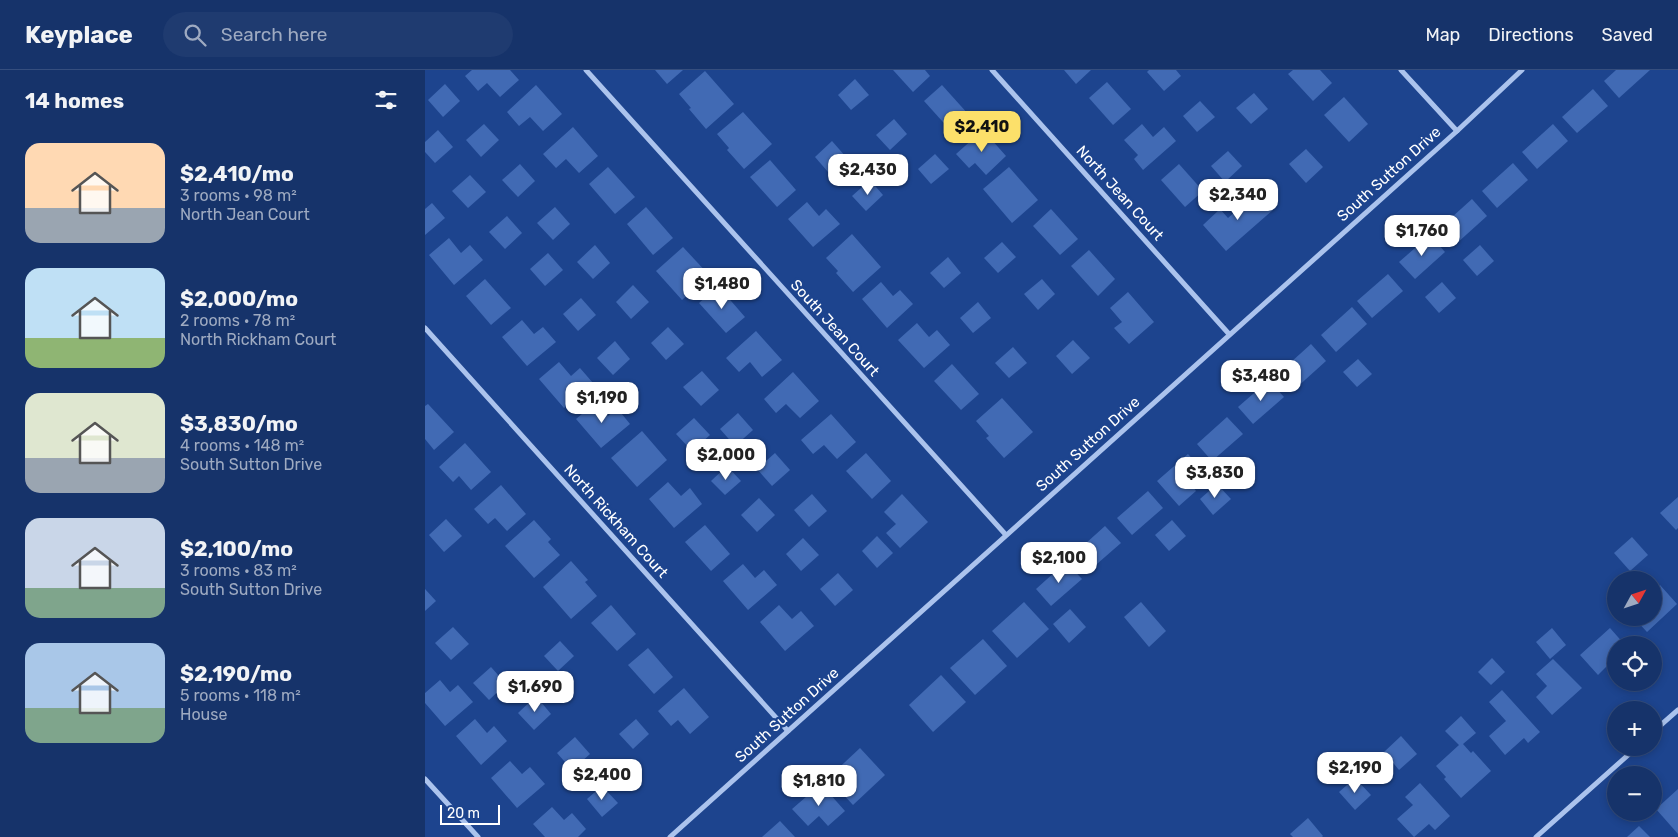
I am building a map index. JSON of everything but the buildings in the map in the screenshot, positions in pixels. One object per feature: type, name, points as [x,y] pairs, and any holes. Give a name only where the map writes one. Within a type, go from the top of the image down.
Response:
[{"type":"street","name":"South Jean Court","points":[[586,70],[1006,535]]},
{"type":"street","name":"North Jean Court","points":[[992,70],[1229,334]]},
{"type":"street","points":[[1401,70],[1457,131]]},
{"type":"street","name":"South Sutton Drive","points":[[670,837],[1523,70]]},
{"type":"street","name":"North Rickham Court","points":[[425,328],[788,731]]},
{"type":"street","points":[[1662,724],[1678,710]]},
{"type":"street","points":[[1536,837],[1627,756]]},
{"type":"street","points":[[425,779],[478,837]]}]
